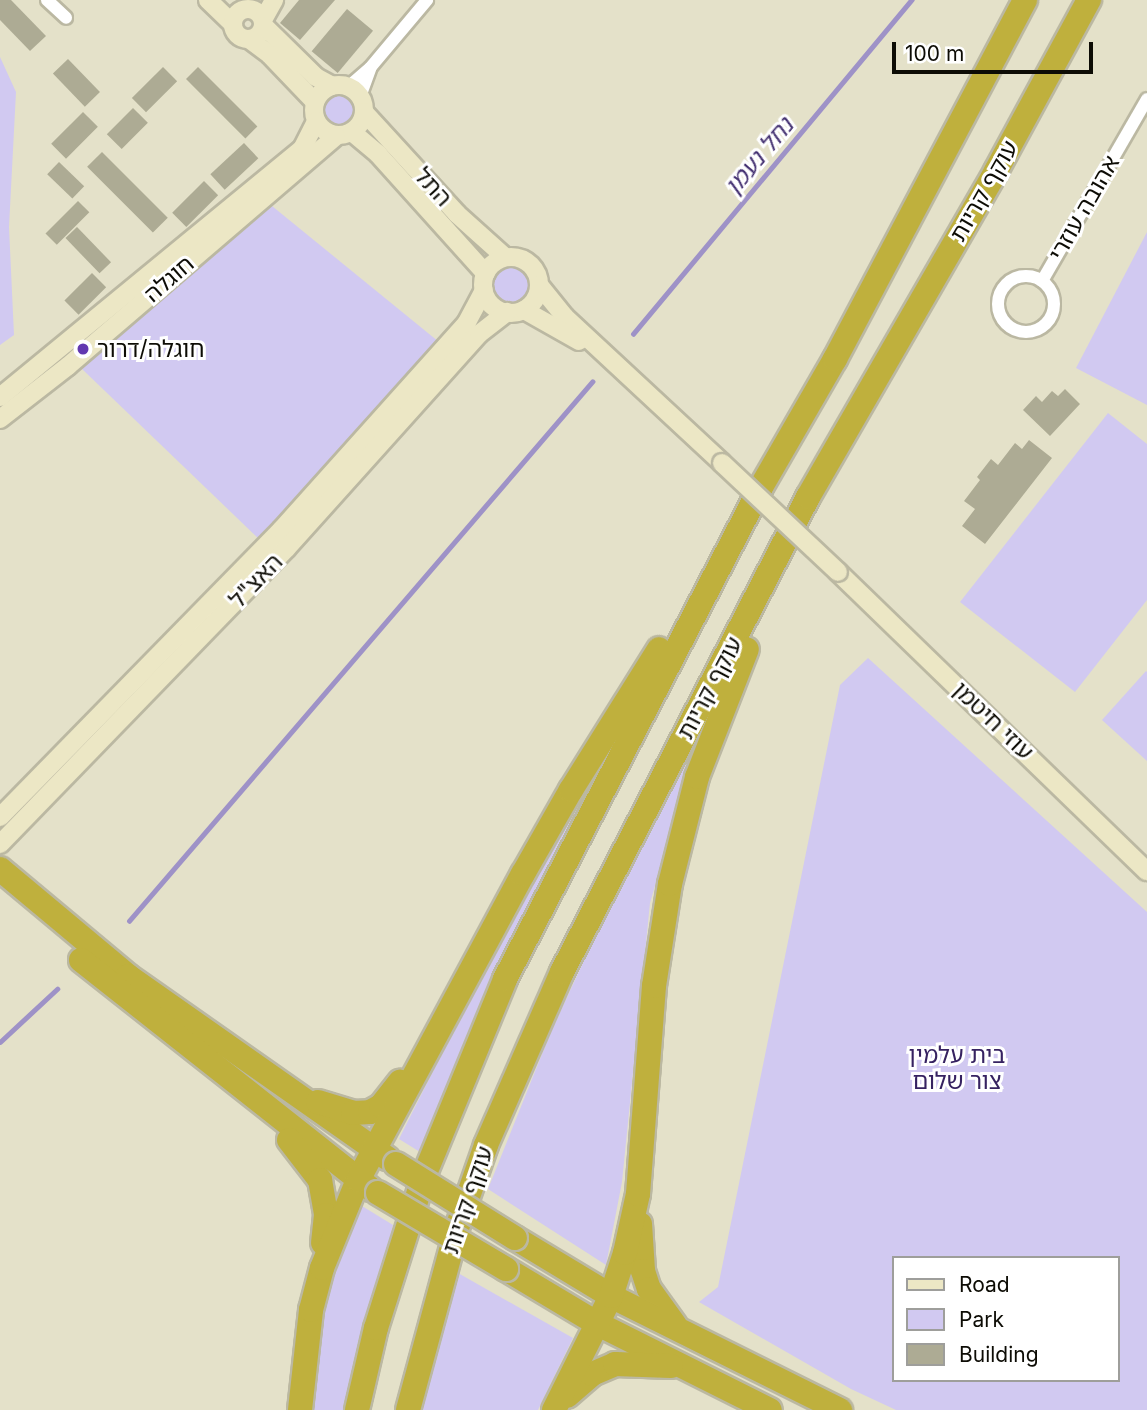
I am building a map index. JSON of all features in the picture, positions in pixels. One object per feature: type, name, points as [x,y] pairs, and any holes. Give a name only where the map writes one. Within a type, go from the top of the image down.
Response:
[{"type":"highway","name":"עוקף קריות","points":[[357,1410],[380,1316],[424,1176],[505,979],[761,487],[835,359],[1025,0]]},
{"type":"highway","name":"עוקף קריות","points":[[408,1410],[457,1228],[486,1145],[562,972],[836,447],[989,183],[1090,0]]},
{"type":"highway","points":[[689,1336],[673,1324],[649,1289],[643,1271],[638,1195],[654,986],[683,823],[720,713],[836,447]]},
{"type":"highway","points":[[314,1299],[322,1268],[368,1187],[374,1151],[571,790],[761,487]]},
{"type":"highway","points":[[0,869],[128,976],[374,1151],[611,1296],[840,1410]]},
{"type":"highway","points":[[0,889],[114,987],[368,1187],[598,1324],[770,1410]]},
{"type":"highway","points":[[259,1071],[336,1109],[352,1113],[370,1112],[390,1095],[440,1028]]},
{"type":"highway","points":[[260,1104],[320,1180],[326,1215],[300,1410]]},
{"type":"highway","points":[[554,1409],[611,1296],[625,1253],[638,1195]]},
{"type":"highway","points":[[554,1409],[592,1374],[615,1364],[640,1363],[682,1367]]},
{"type":"street","points":[[47,0],[66,18]]},
{"type":"street","points":[[208,0],[233,24],[240,37],[270,55],[315,102]]},
{"type":"street","points":[[233,24],[236,14],[253,10],[274,0]]},
{"type":"street","points":[[351,95],[427,0]]},
{"type":"street","points":[[249,40],[259,36],[253,10]]},
{"type":"street","name":"התל","points":[[253,10],[316,77],[351,95],[457,214],[505,257]]},
{"type":"street","points":[[321,92],[351,95],[362,120],[344,134],[321,128],[316,121],[315,102],[321,92]]},
{"type":"street","name":"אהובה עוזרי","points":[[1042,281],[1147,99]]},
{"type":"street","name":"חוגלה","points":[[0,397],[302,149],[316,121]]},
{"type":"street","name":"התל","points":[[344,134],[378,154],[485,282]]},
{"type":"street","name":"חוגלה","points":[[0,419],[68,366],[313,156],[344,134]]},
{"type":"street","points":[[313,156],[331,148],[346,147],[378,154]]},
{"type":"street","points":[[514,257],[531,264],[539,285],[565,317],[625,373],[582,342],[515,311],[492,304],[485,282],[497,261],[514,257]]},
{"type":"street","points":[[1024,276],[1042,281],[1048,288],[1054,305],[1047,323],[1031,332],[1012,329],[1000,316],[998,307],[1002,289],[1015,278],[1024,276]]},
{"type":"street","name":"האצ\"ל","points":[[6,811],[281,530],[466,324],[485,282]]},
{"type":"street","points":[[515,311],[536,298],[539,285]]},
{"type":"street","name":"האצ\"ל","points":[[0,844],[286,549],[479,334],[515,311]]},
{"type":"street","name":"עוזי חיטמן","points":[[625,373],[838,572],[1147,871]]},
{"type":"green space","points":[[0,57],[16,92],[9,227],[14,335],[0,345]]},
{"type":"green space","points":[[339,92],[351,98],[357,110],[351,122],[339,128],[327,122],[321,110],[327,98]]},
{"type":"green space","points":[[272,206],[439,342],[260,540],[81,368]]},
{"type":"green space","points":[[1147,232],[1147,405],[1076,368]]},
{"type":"green space","points":[[512,265],[520,266],[526,271],[531,277],[531,293],[526,299],[520,304],[512,305],[504,304],[498,299],[493,293],[492,285],[493,277],[498,271],[504,266]]},
{"type":"green space","points":[[1108,413],[1147,444],[1147,600],[1075,692],[960,602]]},
{"type":"green space","name":"בית עלמין צור שלום","points":[[868,658],[1147,912],[1147,1410],[896,1410],[851,1389],[699,1302],[718,1287],[840,685]]},
{"type":"green space","points":[[1147,672],[1147,761],[1102,720]]},
{"type":"green space","points":[[714,703],[685,783],[650,903],[622,1182],[606,1265],[488,1189],[550,1034],[593,941]]},
{"type":"green space","points":[[611,745],[512,942],[420,1152],[399,1139],[492,953],[577,797]]},
{"type":"green space","points":[[362,1206],[393,1225],[348,1410],[314,1410],[320,1320],[329,1282]]},
{"type":"green space","points":[[458,1273],[573,1338],[538,1410],[422,1410]]},
{"type":"building","points":[[0,0],[11,0],[46,36],[30,51],[0,20]]},
{"type":"building","points":[[299,0],[335,0],[300,40],[280,23]]},
{"type":"building","points":[[347,9],[373,31],[338,73],[312,51]]},
{"type":"building","points":[[68,59],[100,92],[85,107],[53,74]]},
{"type":"building","points":[[163,67],[177,81],[146,112],[132,98]]},
{"type":"building","points":[[198,67],[257,126],[245,138],[186,79]]},
{"type":"building","points":[[133,108],[148,123],[122,149],[107,134]]},
{"type":"building","points":[[83,112],[98,127],[66,159],[51,144]]},
{"type":"building","points":[[244,143],[258,158],[225,190],[210,174]]},
{"type":"building","points":[[102,152],[168,218],[153,233],[87,167]]},
{"type":"building","points":[[59,162],[84,186],[72,199],[47,174]]},
{"type":"building","points":[[204,181],[218,195],[186,227],[172,213]]},
{"type":"building","points":[[78,201],[89,212],[57,245],[45,234]]},
{"type":"building","points":[[77,227],[111,262],[100,273],[65,238]]},
{"type":"building","points":[[92,273],[106,287],[79,315],[64,301]]},
{"type":"building","points":[[1065,389],[1080,404],[1050,436],[1023,410],[1036,396],[1042,402],[1052,391],[1058,396]]},
{"type":"building","points":[[1029,440],[1052,458],[985,544],[962,526],[975,509],[964,501],[980,480],[977,477],[991,459],[998,465],[1015,443],[1022,449]]},
{"type":"waterway","name":"נחל נעמן","points":[[633,334],[911,0]]},
{"type":"waterway","points":[[129,921],[592,382]]},
{"type":"waterway","points":[[0,1042],[57,989]]},
{"type":"place","name":"חוגלה/דרור","points":[[83,349]]}]
